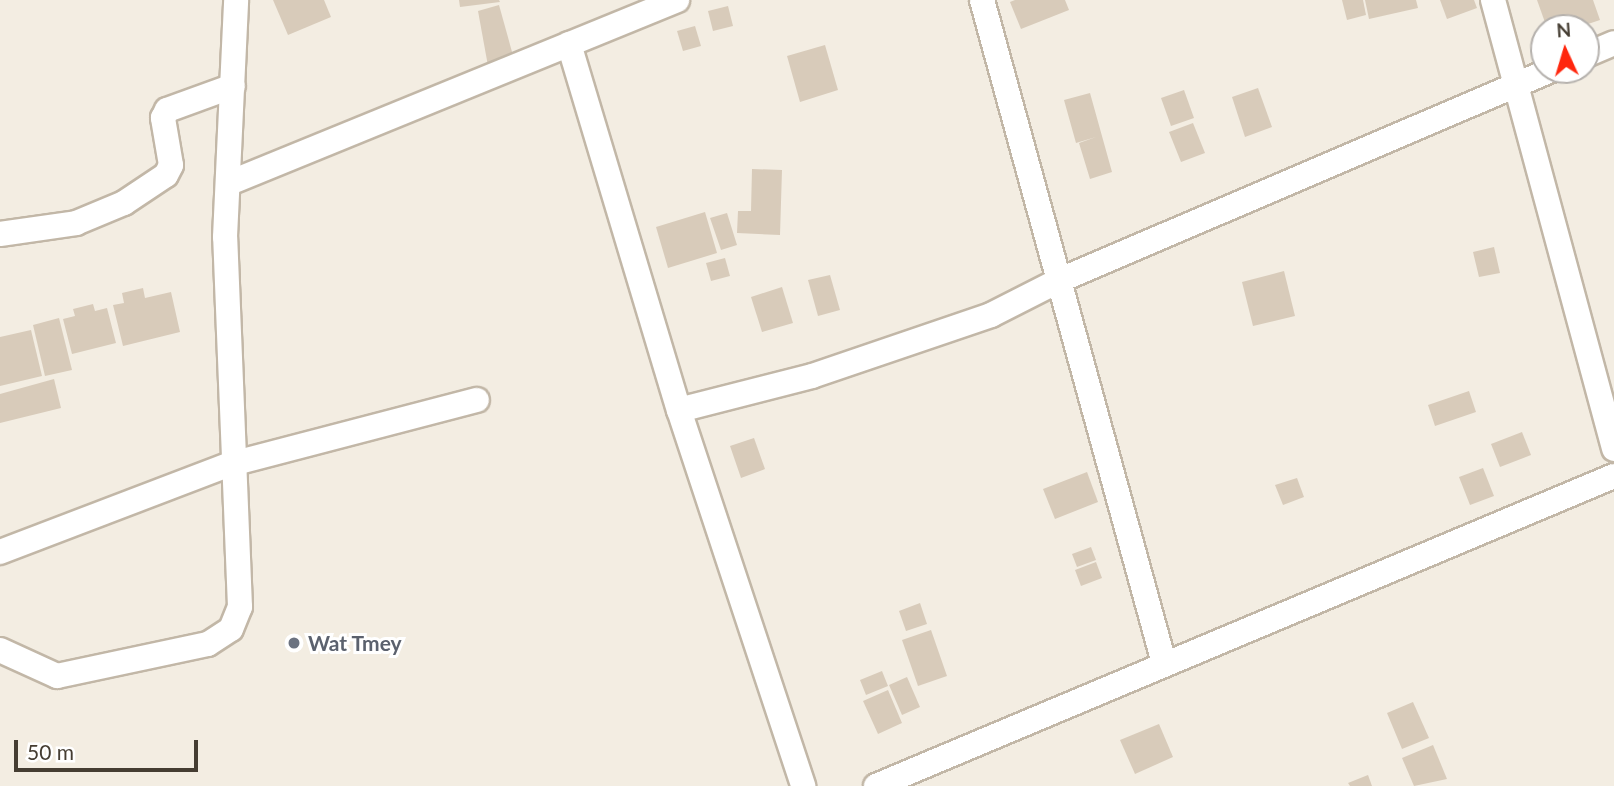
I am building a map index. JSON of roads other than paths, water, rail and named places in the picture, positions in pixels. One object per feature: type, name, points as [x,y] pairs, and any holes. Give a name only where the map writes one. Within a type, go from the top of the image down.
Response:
[{"type":"street","points":[[0,650],[57,676],[208,644],[231,629],[240,607],[231,464],[229,183],[236,0]]},
{"type":"street","points":[[229,183],[677,0]]},
{"type":"street","points":[[982,0],[1164,663]]},
{"type":"street","points":[[1493,0],[1614,449]]},
{"type":"street","points":[[569,44],[679,410],[803,786]]},
{"type":"street","points":[[679,410],[812,376],[990,315],[1058,281],[1530,79]]},
{"type":"street","points":[[0,233],[76,223],[124,203],[166,175],[171,165],[163,118],[167,110],[233,86]]},
{"type":"street","points":[[0,552],[231,464],[477,400]]},
{"type":"street","points":[[876,786],[1164,663],[1312,607],[1614,476]]},
{"type":"place","name":"Wat Tmey","points":[[294,643]]}]
